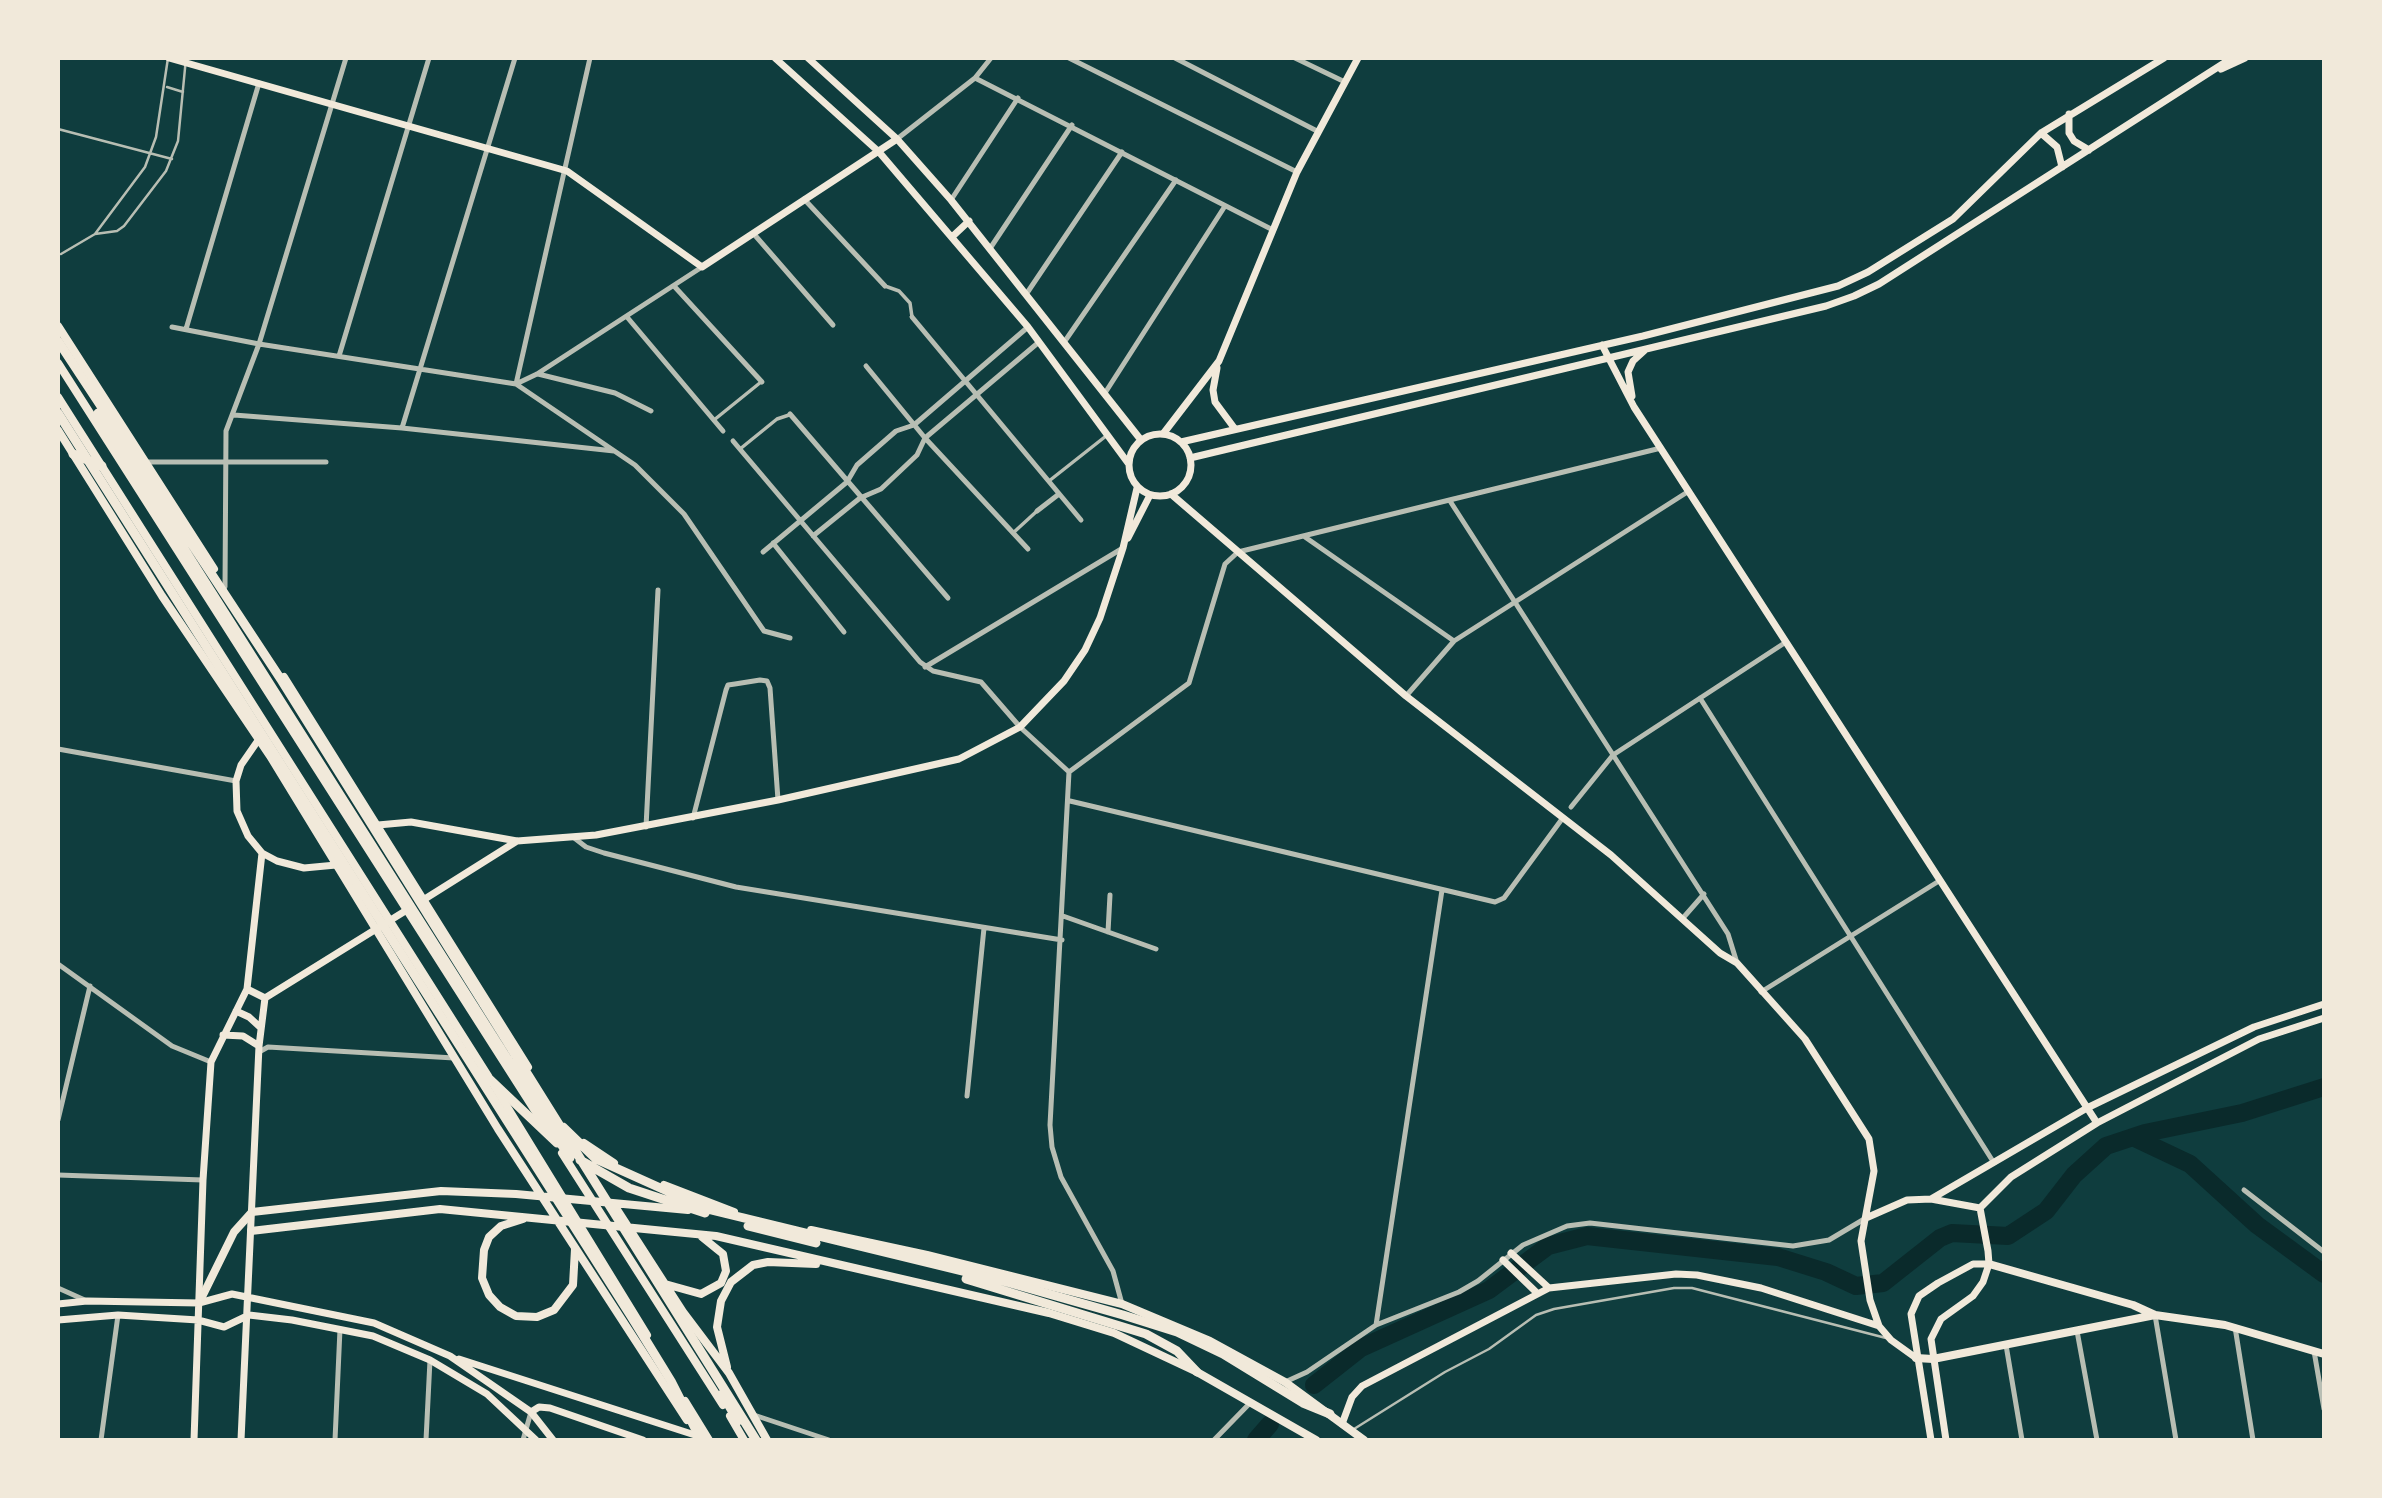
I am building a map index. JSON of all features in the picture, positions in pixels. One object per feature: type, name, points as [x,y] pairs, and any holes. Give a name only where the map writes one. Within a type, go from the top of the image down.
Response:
[{"type":"highway","points":[[61,340],[282,681],[756,1440]]},
{"type":"highway","points":[[58,350],[747,1440]]},
{"type":"highway","points":[[58,414],[671,1381],[700,1439]]},
{"type":"highway","points":[[73,454],[102,466]]},
{"type":"highway","points":[[247,695],[250,726]]},
{"type":"highway","points":[[308,712],[323,778]]},
{"type":"highway","points":[[468,1057],[526,1116],[567,1152],[629,1188],[678,1206],[778,1234],[1051,1299],[1161,1341],[1188,1359],[1197,1372]]},
{"type":"highway","points":[[556,1120],[596,1159],[707,1209],[1177,1332],[1223,1354],[1303,1403],[1330,1414]]},
{"type":"main road","points":[[168,58],[185,60],[566,171],[702,267],[897,139]]},
{"type":"main road","points":[[775,58],[879,152],[953,236],[1028,327],[1107,434],[1128,463],[1131,479],[1137,488],[1150,495],[1171,494],[1188,480],[1190,458],[1181,442],[1167,435],[1141,440],[1132,450],[1128,463]]},
{"type":"main road","points":[[808,58],[897,139],[951,200],[991,247],[1141,440]]},
{"type":"main road","points":[[1235,429],[1215,402],[1213,390],[1219,361],[1297,172],[1358,58]]},
{"type":"main road","points":[[1181,442],[1602,345],[1838,286],[1868,272],[1953,219],[2041,133],[2164,58]]},
{"type":"main road","points":[[1190,458],[1826,306],[1854,296],[1879,284],[2232,58]]},
{"type":"main road","points":[[2208,74],[2245,58]]},
{"type":"main road","points":[[2069,114],[2069,133],[2074,141],[2090,150]]},
{"type":"main road","points":[[2041,133],[2057,147],[2062,167]]},
{"type":"main road","points":[[953,236],[968,220]]},
{"type":"main road","points":[[58,326],[61,340],[308,712],[556,1120],[665,1284],[729,1373],[766,1440]]},
{"type":"main road","points":[[1602,345],[1634,407],[2097,1123]]},
{"type":"main road","points":[[1634,407],[1628,372],[1633,361],[1646,349]]},
{"type":"main road","points":[[1167,435],[1219,361]]},
{"type":"main road","points":[[58,363],[747,1440]]},
{"type":"main road","points":[[58,397],[603,1258],[709,1440]]},
{"type":"main road","points":[[58,430],[162,596],[259,739],[454,1058],[700,1439]]},
{"type":"main road","points":[[378,825],[411,822],[517,841],[573,837],[693,818],[959,759],[1020,727],[1064,681],[1085,650],[1100,618],[1123,548],[1137,488]]},
{"type":"main road","points":[[1171,494],[1406,696],[1611,855],[1720,953],[1737,963],[1805,1039],[1862,1125],[1872,1155],[1874,1171],[1861,1241],[1870,1300],[1879,1326],[1891,1340],[1916,1358],[1933,1359],[2155,1315]]},
{"type":"main road","points":[[1123,548],[1150,495]]},
{"type":"main road","points":[[259,739],[241,765],[236,781],[237,811],[248,836],[262,853],[277,861],[304,868],[336,865]]},
{"type":"main road","points":[[265,998],[517,841]]},
{"type":"main road","points":[[194,1440],[203,1180],[212,1062],[247,989],[262,853]]},
{"type":"main road","points":[[247,989],[265,998]]},
{"type":"main road","points":[[241,1440],[249,1315],[259,1049],[265,998]]},
{"type":"main road","points":[[1931,1199],[2087,1108],[2254,1027],[2324,1003]]},
{"type":"main road","points":[[236,1011],[261,1028]]},
{"type":"main road","points":[[1980,1208],[2011,1177],[2097,1123],[2259,1039],[2321,1018]]},
{"type":"main road","points":[[223,1035],[243,1036],[259,1049]]},
{"type":"main road","points":[[556,1120],[596,1153],[632,1171],[728,1210],[928,1255],[1122,1304],[1210,1341],[1285,1382],[1364,1440]]},
{"type":"main road","points":[[198,1303],[234,1232],[252,1212],[286,1207],[408,1192],[516,1194],[634,1204],[788,1225]]},
{"type":"main road","points":[[1866,1218],[1893,1204],[1931,1199],[1980,1208]]},
{"type":"main road","points":[[286,1207],[281,1217],[290,1226]]},
{"type":"main road","points":[[1946,1440],[1931,1339],[1934,1329],[1947,1314],[1973,1296],[1983,1282],[1989,1264],[1980,1208]]},
{"type":"main road","points":[[251,1231],[440,1209],[693,1233],[1049,1313],[1114,1333],[1197,1372],[1316,1440]]},
{"type":"main road","points":[[532,1218],[502,1226],[489,1237],[484,1250],[482,1278],[489,1296],[500,1307],[516,1316],[537,1317],[554,1310],[573,1286],[575,1249]]},
{"type":"main road","points":[[665,1284],[701,1294],[714,1289],[724,1278],[726,1264],[723,1254],[707,1239],[693,1233]]},
{"type":"main road","points":[[1513,1256],[1549,1289]]},
{"type":"main road","points":[[729,1373],[718,1327],[721,1301],[731,1282],[753,1265],[768,1262],[835,1264]]},
{"type":"main road","points":[[1505,1262],[1537,1293]]},
{"type":"main road","points":[[1930,1440],[1911,1314],[1919,1296],[1965,1268],[1989,1264],[2133,1305],[2155,1315],[2235,1327],[2324,1354]]},
{"type":"main road","points":[[1342,1424],[1352,1397],[1362,1386],[1549,1289],[1676,1274],[1698,1275],[1761,1288],[1879,1326]]},
{"type":"main road","points":[[58,1304],[87,1301],[198,1303],[232,1294],[374,1323],[450,1356],[700,1439]]},
{"type":"main road","points":[[58,1320],[118,1315],[198,1320],[224,1327],[249,1315],[373,1336],[430,1360],[487,1394],[536,1440]]},
{"type":"main road","points":[[450,1356],[531,1412],[553,1440]]},
{"type":"main road","points":[[531,1412],[539,1407],[550,1408],[643,1440]]},
{"type":"street","points":[[225,587],[226,431],[259,344],[346,58]]},
{"type":"street","points":[[339,356],[429,58]]},
{"type":"street","points":[[402,428],[515,58]]},
{"type":"street","points":[[516,384],[590,58]]},
{"type":"street","points":[[897,139],[975,78],[991,58]]},
{"type":"street","points":[[1069,58],[1297,172]]},
{"type":"street","points":[[1175,58],[1317,131]]},
{"type":"street","points":[[1295,58],[1345,82]]},
{"type":"street","points":[[975,78],[1072,125],[1273,230]]},
{"type":"street","points":[[186,329],[259,83]]},
{"type":"street","points":[[951,200],[1018,98]]},
{"type":"street","points":[[991,247],[1072,125]]},
{"type":"street","points":[[1027,293],[1122,152]]},
{"type":"street","points":[[1065,341],[1176,180]]},
{"type":"street","points":[[804,200],[886,286],[898,291],[910,303],[912,317],[963,382],[1081,520]]},
{"type":"street","points":[[1105,393],[1225,206]]},
{"type":"street","points":[[753,233],[833,325]]},
{"type":"street","points":[[516,384],[537,374],[702,267]]},
{"type":"street","points":[[674,286],[762,382],[714,420]]},
{"type":"street","points":[[626,317],[723,431]]},
{"type":"street","points":[[172,327],[259,344],[516,384],[617,452],[684,514],[764,631],[790,638]]},
{"type":"street","points":[[763,552],[847,482],[857,465],[896,431],[914,425],[1028,327]]},
{"type":"street","points":[[813,536],[860,498],[881,489],[917,455],[925,438],[1039,342]]},
{"type":"street","points":[[866,366],[925,438],[1028,549]]},
{"type":"street","points":[[537,374],[615,394],[651,411]]},
{"type":"street","points":[[740,449],[777,419],[790,414],[948,598]]},
{"type":"street","points":[[234,415],[402,428],[617,452]]},
{"type":"street","points":[[1049,481],[1107,434]]},
{"type":"street","points":[[733,441],[925,667],[981,682],[1020,727],[1069,772],[1070,801],[1050,1125],[1052,1147],[1074,1205],[1112,1271],[1122,1304]]},
{"type":"street","points":[[1069,772],[1189,683],[1225,564],[1238,552],[1661,448]]},
{"type":"street","points":[[144,462],[326,461]]},
{"type":"street","points":[[1406,696],[1454,641],[1689,491]]},
{"type":"street","points":[[1013,533],[1059,494]]},
{"type":"street","points":[[1450,501],[1704,894],[1728,934],[1737,963]]},
{"type":"street","points":[[1305,537],[1454,641]]},
{"type":"street","points":[[773,543],[844,632]]},
{"type":"street","points":[[925,667],[1123,548]]},
{"type":"street","points":[[646,827],[658,590]]},
{"type":"street","points":[[1571,807],[1613,755],[1786,642]]},
{"type":"street","points":[[693,818],[728,685],[766,681],[769,688],[778,800]]},
{"type":"street","points":[[1700,698],[1994,1163]]},
{"type":"street","points":[[58,749],[236,781]]},
{"type":"street","points":[[1070,801],[1501,902],[1562,819]]},
{"type":"street","points":[[573,837],[586,847],[604,853],[736,887],[1062,940]]},
{"type":"street","points":[[1762,992],[1850,934],[1940,881]]},
{"type":"street","points":[[1376,1325],[1442,890]]},
{"type":"street","points":[[1683,918],[1704,894]]},
{"type":"street","points":[[1108,932],[1111,895]]},
{"type":"street","points":[[1063,916],[1156,949]]},
{"type":"street","points":[[967,1096],[984,928]]},
{"type":"street","points":[[58,964],[172,1046],[212,1062]]},
{"type":"street","points":[[58,1120],[90,986]]},
{"type":"street","points":[[259,1049],[268,1047],[454,1058]]},
{"type":"street","points":[[58,1175],[203,1180]]},
{"type":"street","points":[[2244,1190],[2324,1252]]},
{"type":"street","points":[[1285,1382],[1307,1372],[1376,1325],[1459,1292],[1548,1232],[1590,1223],[1793,1246],[1829,1240],[1866,1218]]},
{"type":"street","points":[[58,1288],[87,1301]]},
{"type":"street","points":[[101,1440],[118,1315]]},
{"type":"street","points":[[2155,1315],[2176,1440]]},
{"type":"street","points":[[2235,1327],[2253,1440]]},
{"type":"street","points":[[335,1440],[340,1329]]},
{"type":"street","points":[[2077,1331],[2097,1440]]},
{"type":"street","points":[[2006,1345],[2022,1440]]},
{"type":"street","points":[[2314,1351],[2324,1409]]},
{"type":"street","points":[[443,1367],[450,1356]]},
{"type":"street","points":[[426,1440],[430,1360]]},
{"type":"street","points":[[1214,1440],[1252,1402]]},
{"type":"street","points":[[523,1440],[524,1427],[531,1412]]},
{"type":"street","points":[[754,1415],[830,1440]]},
{"type":"lane","points":[[61,254],[94,234],[138,179],[152,152],[168,58]]},
{"type":"lane","points":[[94,234],[117,231],[124,226],[160,181],[172,159],[178,141],[185,60]]},
{"type":"lane","points":[[165,86],[183,92]]},
{"type":"lane","points":[[58,129],[172,159]]},
{"type":"lane","points":[[1351,1431],[1445,1372],[1489,1349],[1536,1315],[1554,1309],[1674,1288],[1692,1289],[1891,1340]]},
{"type":"waterway","points":[[1314,1385],[1361,1348],[1489,1290],[1548,1246],[1587,1236],[1778,1257],[1826,1272],[1856,1286],[1883,1283],[1940,1238],[1952,1233],[2008,1236],[2046,1211],[2074,1175],[2106,1146],[2145,1133],[2242,1113],[2324,1087]]},
{"type":"waterway","points":[[2135,1138],[2190,1164],[2257,1225],[2324,1274]]},
{"type":"waterway","points":[[1256,1440],[1270,1424]]}]
